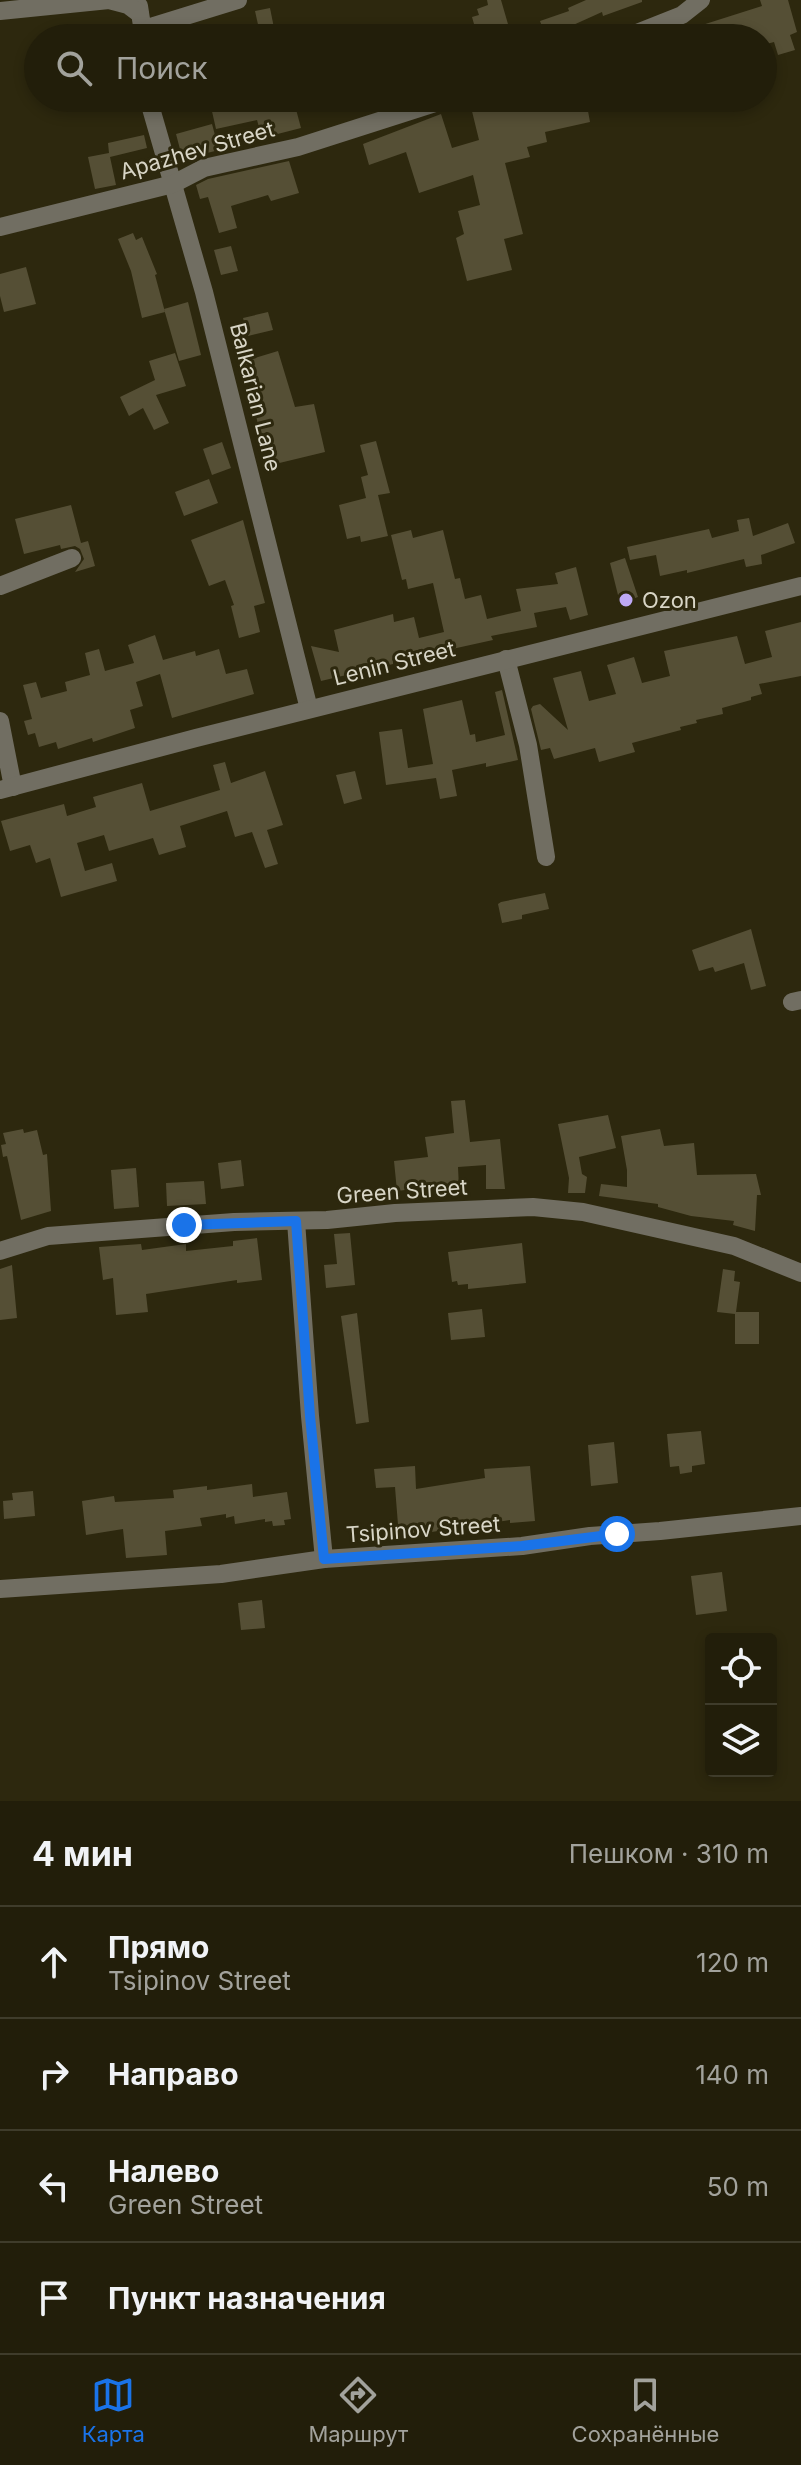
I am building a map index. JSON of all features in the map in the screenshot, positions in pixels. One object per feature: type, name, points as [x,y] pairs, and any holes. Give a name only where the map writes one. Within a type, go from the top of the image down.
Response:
[{"type":"street","points":[[0,11],[109,0],[128,5],[141,20],[238,0]]},
{"type":"street","points":[[659,24],[682,15],[701,0]]},
{"type":"street","name":"Balkarian Lane","points":[[152,112],[204,292],[309,709]]},
{"type":"street","name":"Apazhev Street","points":[[0,227],[173,184],[204,168],[298,147],[407,112]]},
{"type":"street","points":[[0,586],[72,558]]},
{"type":"street","name":"Lenin Street","points":[[6,788],[801,586]]},
{"type":"street","points":[[506,659],[528,745],[546,857]]},
{"type":"street","points":[[0,721],[6,788]]},
{"type":"street","name":"Green Street","points":[[0,1251],[48,1236],[395,1213],[551,1208],[734,1246],[801,1273]]},
{"type":"street","points":[[296,1221],[324,1559]]},
{"type":"street","name":"Tsipinov Street","points":[[0,1589],[234,1572],[324,1559],[522,1546],[590,1536],[801,1516]]},
{"type":"building","points":[[487,0],[501,0],[508,24],[474,24],[472,17],[479,15],[477,9],[488,5]]},
{"type":"building","points":[[586,0],[642,0],[575,24],[541,24],[540,21],[569,11],[568,8]]},
{"type":"building","points":[[760,0],[788,0],[797,32],[790,35],[795,50],[778,55],[777,24],[705,24],[762,6]]},
{"type":"building","points":[[270,8],[273,24],[258,24],[255,11]]},
{"type":"building","points":[[212,112],[297,112],[301,128],[262,138],[257,120],[216,129]]},
{"type":"building","points":[[472,112],[588,112],[590,122],[545,132],[547,142],[527,147],[530,157],[505,163],[523,234],[504,239],[512,270],[467,281],[456,238],[464,234],[458,211],[480,205],[473,175],[419,193],[406,152],[369,165],[363,144],[441,114],[452,148],[479,140]]},
{"type":"building","points":[[212,124],[219,150],[195,156],[193,150],[181,153],[176,134]]},
{"type":"building","points":[[144,135],[147,148],[110,157],[116,185],[95,189],[88,157],[109,153],[108,143]]},
{"type":"building","points":[[289,161],[299,193],[271,201],[268,195],[231,206],[237,228],[219,233],[208,197],[200,199],[196,185],[208,179]]},
{"type":"building","points":[[133,233],[136,240],[142,237],[157,274],[165,312],[142,318],[131,271],[118,239]]},
{"type":"building","points":[[231,246],[238,271],[221,275],[214,250]]},
{"type":"building","points":[[26,267],[36,304],[4,312],[0,274]]},
{"type":"building","points":[[188,302],[201,355],[179,361],[164,309]]},
{"type":"building","points":[[268,312],[273,330],[248,336],[243,318]]},
{"type":"building","points":[[278,351],[295,407],[314,404],[325,452],[267,466],[255,411],[264,409],[255,377],[248,379],[242,362]]},
{"type":"building","points":[[175,353],[186,386],[156,395],[169,423],[154,430],[143,408],[129,416],[120,397],[155,380],[149,361]]},
{"type":"building","points":[[376,441],[390,493],[378,495],[388,536],[361,542],[360,536],[347,539],[339,505],[366,498],[361,477],[368,475],[360,445]]},
{"type":"building","points":[[222,442],[231,468],[212,475],[203,449]]},
{"type":"building","points":[[209,479],[218,503],[184,516],[175,492]]},
{"type":"building","points":[[71,505],[81,543],[88,541],[95,566],[75,572],[84,559],[80,549],[75,546],[61,549],[60,545],[24,554],[15,519]]},
{"type":"building","points":[[749,518],[753,536],[788,523],[795,543],[761,555],[762,564],[746,567],[744,559],[687,573],[687,570],[660,576],[656,555],[630,560],[627,547],[709,529],[712,538],[739,531],[737,520]]},
{"type":"building","points":[[243,520],[265,603],[254,606],[260,632],[239,638],[231,606],[234,605],[225,580],[209,586],[191,540]]},
{"type":"building","points":[[411,530],[413,538],[443,530],[455,579],[460,578],[465,599],[481,595],[487,619],[521,611],[516,589],[558,584],[555,573],[576,567],[588,615],[570,620],[566,607],[534,613],[537,627],[491,636],[493,640],[321,681],[311,646],[339,652],[334,630],[393,614],[394,622],[414,617],[419,638],[444,632],[433,583],[408,589],[406,579],[402,580],[391,535]]},
{"type":"building","points":[[625,558],[638,597],[620,603],[610,563]]},
{"type":"building","points":[[801,622],[801,676],[759,684],[762,694],[722,708],[723,714],[696,720],[697,723],[680,727],[681,730],[632,743],[635,752],[599,762],[595,748],[554,759],[550,748],[541,750],[531,709],[533,706],[540,704],[568,730],[553,678],[581,671],[589,701],[616,694],[607,665],[634,657],[642,683],[670,676],[664,651],[737,636],[745,664],[772,657],[765,631]]},
{"type":"building","points":[[155,635],[163,660],[195,651],[196,656],[219,649],[226,674],[247,669],[254,694],[172,718],[160,674],[136,682],[143,706],[130,710],[135,728],[93,742],[92,738],[58,749],[56,742],[39,747],[35,733],[28,735],[24,721],[32,719],[23,685],[36,682],[41,698],[67,691],[65,682],[90,675],[85,653],[99,649],[105,671],[134,663],[128,645]]},
{"type":"building","points":[[502,690],[518,760],[452,770],[457,796],[440,799],[436,778],[386,785],[379,732],[402,729],[408,768],[433,764],[423,709],[462,700],[470,735],[475,734],[476,742],[505,735],[495,692]]},
{"type":"building","points":[[225,762],[231,783],[265,771],[283,825],[267,830],[278,864],[265,868],[252,832],[235,837],[227,811],[180,826],[186,847],[159,855],[153,838],[109,851],[104,835],[77,843],[85,871],[112,863],[117,881],[61,897],[50,858],[36,863],[30,845],[10,851],[1,821],[64,804],[67,816],[96,807],[93,797],[142,783],[150,811],[220,790],[213,765]]},
{"type":"building","points":[[355,771],[362,799],[344,804],[336,775]]},
{"type":"building","points":[[545,893],[549,909],[502,923],[498,904]]},
{"type":"building","points":[[751,929],[766,986],[751,990],[744,963],[715,972],[713,967],[699,971],[692,950]]},
{"type":"building","points":[[465,1100],[470,1142],[500,1139],[505,1189],[486,1189],[486,1165],[458,1167],[459,1188],[446,1189],[446,1185],[397,1191],[394,1161],[428,1157],[425,1137],[454,1133],[451,1101]]},
{"type":"building","points":[[608,1115],[616,1148],[579,1157],[582,1174],[587,1177],[585,1193],[568,1193],[569,1178],[558,1124]]},
{"type":"building","points":[[23,1129],[24,1133],[37,1130],[43,1155],[47,1154],[51,1211],[21,1220],[7,1156],[3,1157],[1,1145],[6,1144],[3,1133]]},
{"type":"building","points":[[660,1129],[664,1146],[694,1143],[697,1175],[756,1174],[761,1195],[757,1195],[755,1231],[733,1225],[734,1221],[691,1216],[658,1207],[658,1204],[599,1196],[601,1184],[627,1187],[621,1136]]},
{"type":"building","points":[[241,1160],[244,1186],[221,1189],[218,1163]]},
{"type":"building","points":[[136,1168],[139,1207],[114,1209],[111,1170]]},
{"type":"building","points":[[204,1181],[206,1204],[167,1206],[166,1183]]},
{"type":"building","points":[[350,1233],[355,1285],[326,1288],[324,1265],[337,1264],[334,1234]]},
{"type":"building","points":[[257,1238],[262,1280],[237,1283],[237,1280],[146,1294],[148,1312],[116,1315],[113,1278],[103,1280],[99,1247],[141,1244],[142,1250],[186,1244],[186,1251],[233,1246],[233,1241]]},
{"type":"building","points":[[522,1243],[526,1283],[468,1289],[468,1284],[452,1282],[448,1252]]},
{"type":"building","points":[[12,1265],[17,1318],[0,1320],[0,1269]]},
{"type":"building","points":[[723,1269],[735,1271],[734,1281],[740,1282],[736,1312],[759,1312],[759,1344],[735,1344],[735,1314],[717,1312]]},
{"type":"building","points":[[482,1309],[485,1337],[451,1340],[448,1313]]},
{"type":"building","points":[[357,1313],[369,1422],[356,1424],[341,1316]]},
{"type":"building","points":[[701,1431],[705,1464],[692,1466],[692,1472],[680,1474],[679,1466],[670,1467],[667,1434]]},
{"type":"building","points":[[614,1442],[618,1483],[591,1486],[588,1445]]},
{"type":"building","points":[[415,1466],[416,1489],[485,1478],[484,1469],[530,1466],[535,1521],[510,1523],[510,1520],[399,1537],[395,1487],[376,1488],[374,1469]]},
{"type":"building","points":[[252,1484],[253,1497],[287,1492],[291,1519],[284,1520],[285,1525],[273,1526],[272,1521],[265,1522],[265,1519],[235,1524],[234,1516],[226,1518],[226,1514],[200,1518],[202,1526],[165,1531],[167,1555],[126,1558],[123,1529],[86,1535],[82,1501],[114,1496],[115,1502],[174,1498],[173,1490],[207,1486],[207,1490]]},
{"type":"building","points":[[33,1491],[35,1516],[4,1519],[3,1501],[13,1500],[12,1493]]},
{"type":"building","points":[[722,1572],[727,1611],[696,1615],[691,1576]]},
{"type":"building","points":[[262,1600],[265,1628],[241,1630],[238,1603]]},
{"type":"place","name":"Ozon","points":[[626,600]]},
{"type":"route","points":[[184,1225],[296,1221],[324,1559],[522,1546],[617,1534]]}]
